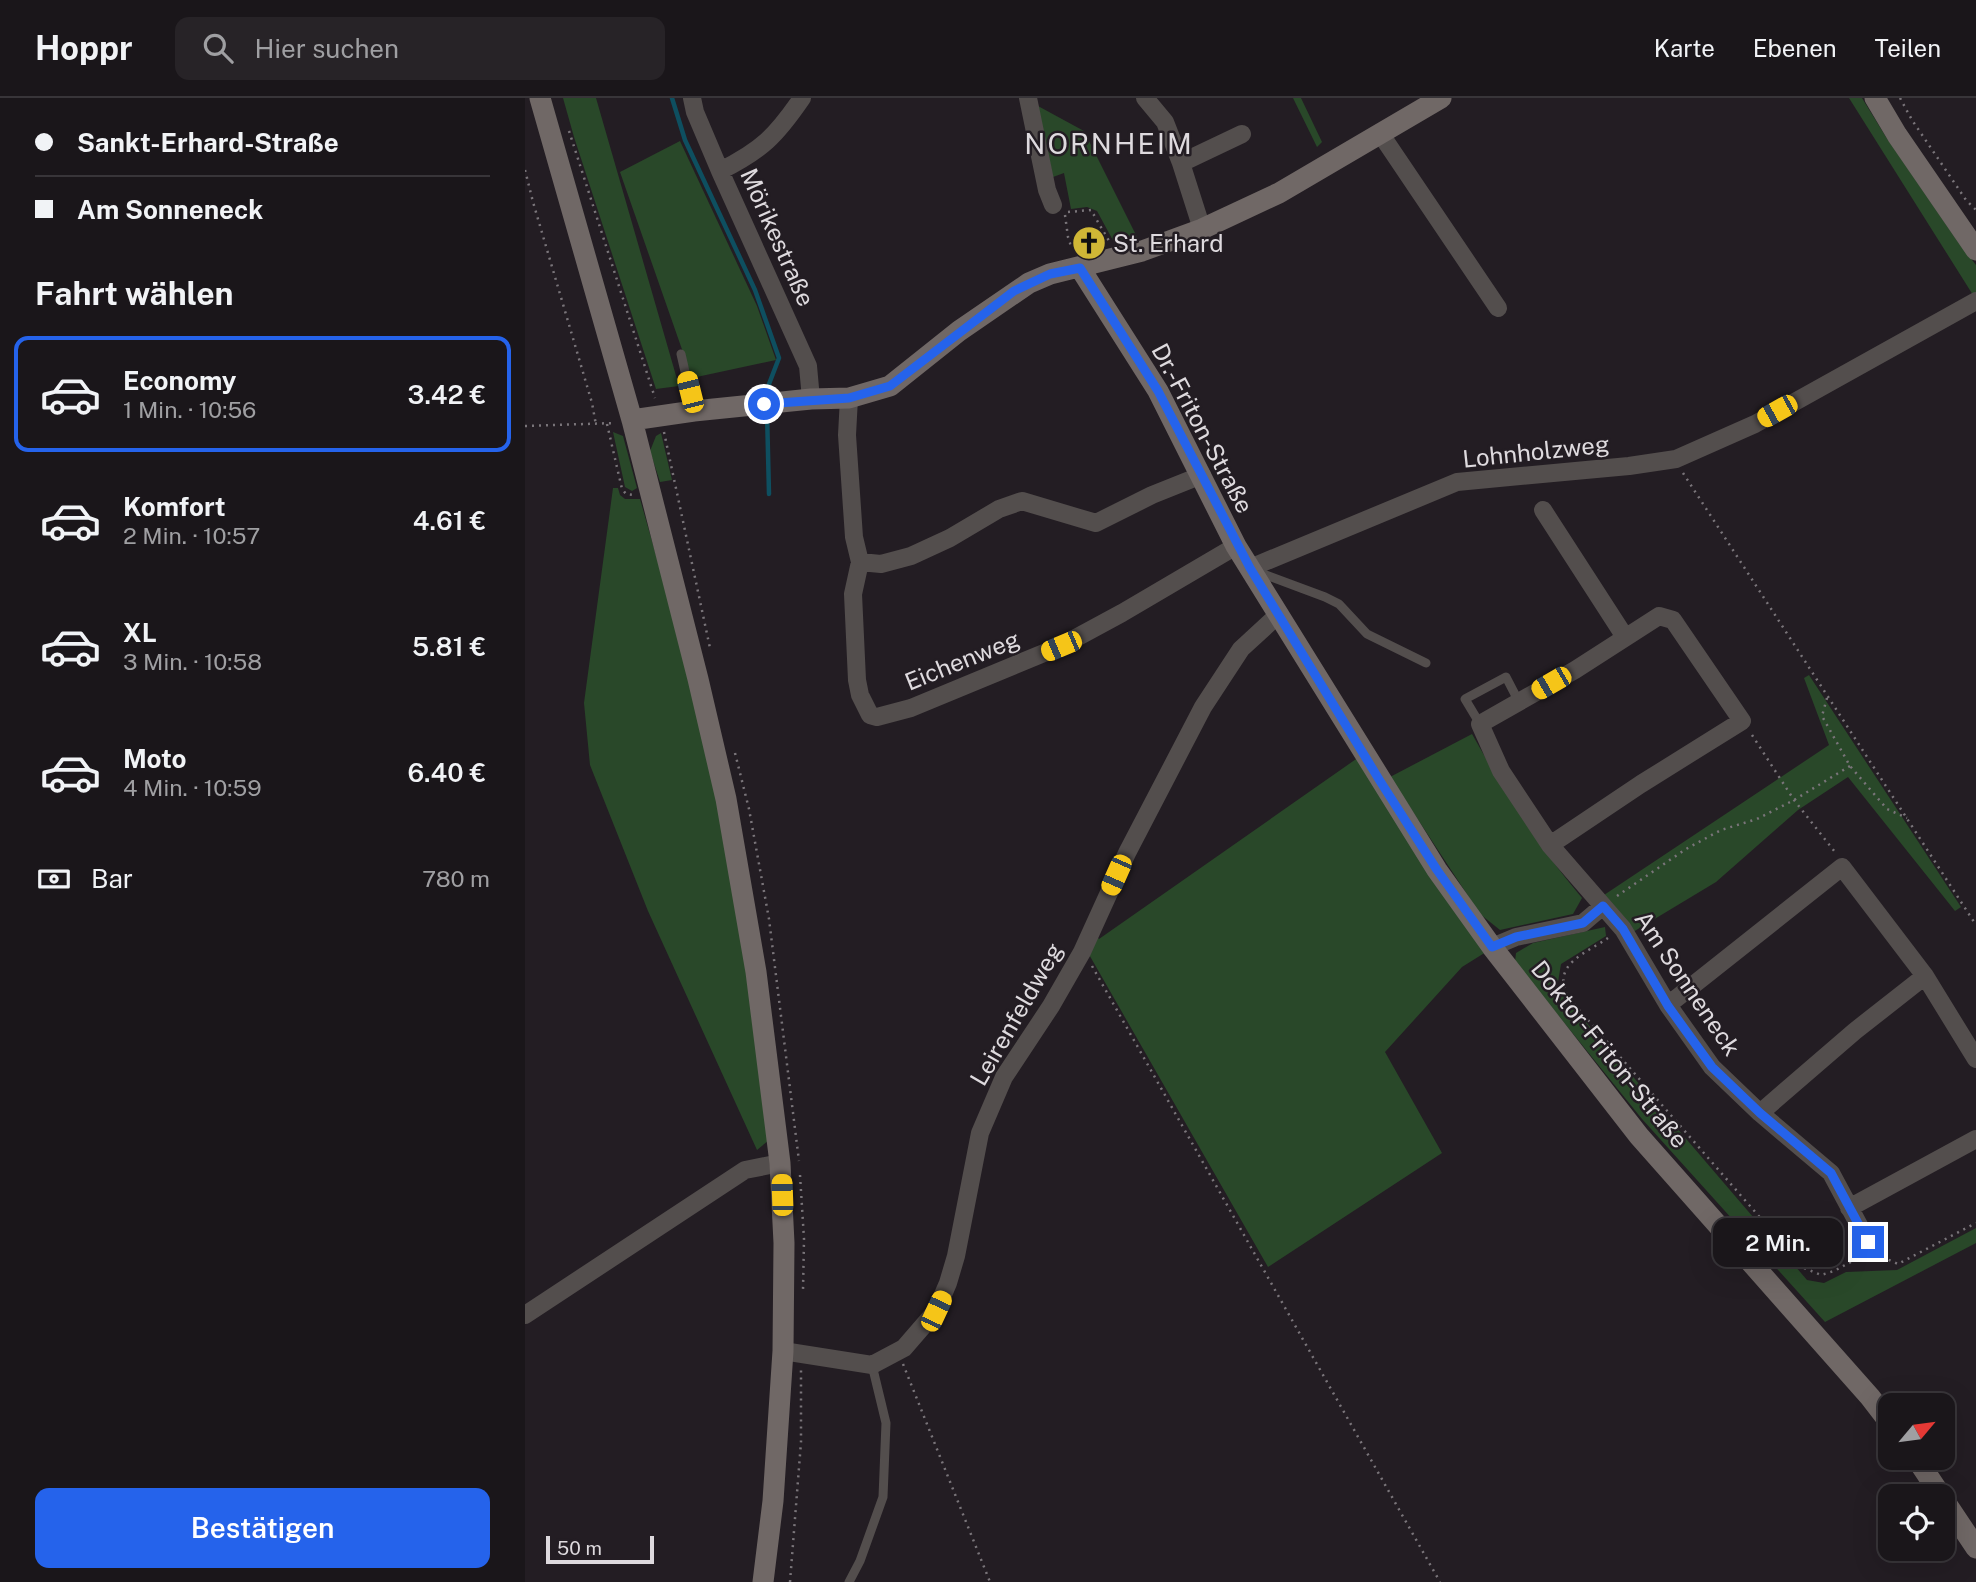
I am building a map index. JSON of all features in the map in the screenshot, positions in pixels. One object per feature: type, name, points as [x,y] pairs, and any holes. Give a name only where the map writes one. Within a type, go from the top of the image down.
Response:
[{"type":"street","points":[[541,98],[632,420],[726,799],[756,971],[780,1163],[792,1353],[763,1582]]},
{"type":"street","name":"Mörikestraße","points":[[692,98],[695,112],[720,170],[808,366],[811,399]]},
{"type":"street","points":[[720,170],[751,155],[771,139],[802,98]]},
{"type":"street","points":[[1028,98],[1047,190],[1053,205]]},
{"type":"street","points":[[1145,98],[1165,122],[1202,229]]},
{"type":"street","points":[[632,420],[811,399],[849,398],[875,392],[893,384],[960,331],[1029,283],[1050,274],[1080,268],[1181,238],[1202,229],[1279,193],[1441,98]]},
{"type":"street","points":[[1875,98],[1897,135],[1976,250]]},
{"type":"street","points":[[1380,133],[1498,307]]},
{"type":"street","points":[[1181,163],[1242,134]]},
{"type":"street","name":"Dr.-Friton-Straße","points":[[1080,268],[1158,391],[1236,546],[1279,614]]},
{"type":"street","name":"Lohnholzweg","points":[[1250,568],[1457,482],[1676,459],[1755,424],[1976,301]]},
{"type":"street","points":[[849,398],[847,435],[852,514],[860,562],[881,564],[911,556],[950,538],[999,509],[1023,501],[1096,523],[1152,495],[1202,475]]},
{"type":"street","points":[[1542,510],[1625,637]]},
{"type":"street","name":"Eichenweg","points":[[860,562],[853,594],[857,680],[860,695],[870,715],[877,717],[911,708],[1061,646],[1236,546]]},
{"type":"street","name":"Doktor-Friton-Straße","points":[[1279,614],[1437,870],[1492,947],[1632,1127],[1878,1407]]},
{"type":"street","name":"Leirenfeldweg","points":[[872,1365],[904,1348],[936,1311],[949,1283],[956,1256],[980,1133],[1004,1077],[1051,1006],[1082,952],[1127,853],[1203,707],[1241,649],[1279,614]]},
{"type":"street","points":[[1480,724],[1575,670],[1660,616],[1673,620],[1742,721],[1550,845]]},
{"type":"street","name":"Am Sonneneck","points":[[1480,724],[1501,771],[1550,845],[1623,929],[1668,1006],[1712,1067],[1760,1113],[1831,1173],[1871,1246]]},
{"type":"street","points":[[1668,1006],[1842,867],[1925,976],[1976,1059]]},
{"type":"street","name":"Am Sonneneck","points":[[1492,947],[1516,937],[1583,923],[1603,906]]},
{"type":"street","points":[[1760,1113],[1855,1031],[1925,976]]},
{"type":"street","points":[[1849,1208],[1976,1139]]},
{"type":"street","points":[[525,1315],[745,1170],[780,1163]]},
{"type":"street","points":[[792,1353],[872,1365]]},
{"type":"street","points":[[1924,1470],[1976,1548]]},
{"type":"lane","points":[[681,354],[694,411]]},
{"type":"lane","points":[[1250,568],[1332,600],[1367,634],[1426,663]]},
{"type":"lane","points":[[1480,724],[1465,699],[1506,677],[1519,702]]},
{"type":"lane","points":[[849,1582],[860,1561],[883,1497],[886,1423],[872,1365]]},
{"type":"path","points":[[1901,98],[1912,120],[1966,200],[1976,210]]},
{"type":"path","points":[[566,121],[655,397]]},
{"type":"path","points":[[525,170],[593,403],[596,425]]},
{"type":"path","points":[[1080,268],[1067,237],[1065,212],[1091,210],[1116,257]]},
{"type":"path","points":[[525,426],[596,425],[632,420]]},
{"type":"path","points":[[1688,484],[1976,925]]},
{"type":"path","points":[[1827,698],[1822,716],[1850,766],[1887,809],[1906,818]]},
{"type":"path","points":[[1742,721],[1794,800],[1840,858],[1842,867]]},
{"type":"path","points":[[1603,906],[1686,849],[1721,830],[1757,819],[1850,766]]},
{"type":"path","points":[[1623,929],[1568,965],[1562,978],[1568,997],[1804,1268],[1821,1275],[1834,1271],[1871,1246],[1879,1256],[1898,1264],[1976,1223]]},
{"type":"path","points":[[1082,952],[1245,1233],[1440,1582]]},
{"type":"path","points":[[790,1582],[801,1442],[792,1353]]},
{"type":"path","points":[[909,1377],[990,1582]]},
{"type":"green space","points":[[563,98],[596,98],[679,386],[656,389]]},
{"type":"green space","points":[[1293,98],[1301,98],[1322,142],[1317,147]]},
{"type":"green space","points":[[1849,98],[1862,98],[1886,137],[1976,265],[1976,293],[1973,295]]},
{"type":"green space","points":[[1038,106],[1084,131],[1139,241],[1116,246],[1097,211],[1087,207],[1071,209],[1064,173],[1053,177]]},
{"type":"green space","points":[[680,141],[757,306],[776,360],[692,378],[620,172]]},
{"type":"green space","points":[[613,432],[623,436],[637,488],[632,491],[625,487]]},
{"type":"green space","points":[[661,433],[672,480],[660,482],[650,451],[656,436]]},
{"type":"green space","points":[[613,488],[618,488],[625,499],[640,499],[676,625],[731,861],[769,1140],[757,1150],[648,911],[590,765],[584,703]]},
{"type":"green space","points":[[1809,675],[1961,907],[1955,911],[1848,777],[1798,810],[1716,882],[1633,932],[1604,895],[1829,745],[1804,678]]},
{"type":"green space","points":[[1472,734],[1523,819],[1582,898],[1573,914],[1500,930],[1480,914],[1390,777]]},
{"type":"green space","points":[[1359,757],[1486,952],[1462,967],[1385,1052],[1442,1153],[1268,1267],[1087,951],[1095,934],[1099,939]]},
{"type":"green space","points":[[1605,927],[1606,936],[1561,964],[1557,988],[1807,1280],[1824,1283],[1846,1272],[1897,1270],[1976,1228],[1976,1243],[1825,1322],[1642,1119],[1515,962],[1516,953],[1533,943]]},
{"type":"waterway","points":[[672,98],[685,140],[755,290],[779,358],[769,384]]},
{"type":"waterway","points":[[767,412],[769,494]]},
{"type":"place","name":"St. Erhard","points":[[1089,243]]},
{"type":"district","name":"NORNHEIM","points":[[1109,143]]},
{"type":"route","points":[[764,404],[849,398],[890,386],[1014,291],[1050,274],[1080,268],[1158,391],[1236,546],[1380,781],[1437,870],[1492,947],[1516,937],[1583,923],[1603,906],[1623,929],[1668,1006],[1712,1067],[1760,1113],[1831,1173],[1868,1242]]}]
